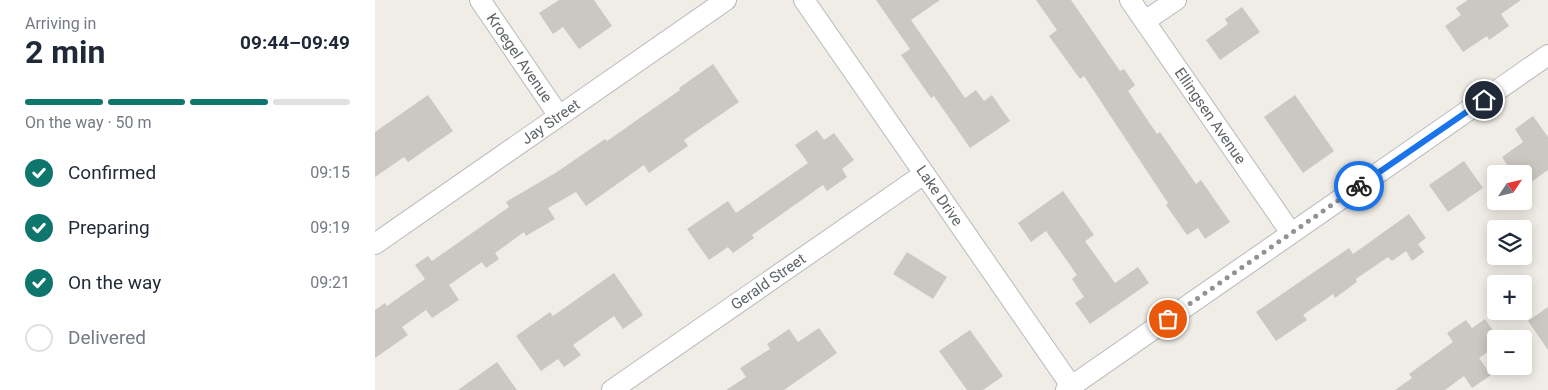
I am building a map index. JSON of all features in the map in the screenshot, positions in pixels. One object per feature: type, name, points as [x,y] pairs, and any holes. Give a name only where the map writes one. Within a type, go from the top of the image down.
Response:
[{"type":"street","name":"Kroegel Avenue","points":[[480,0],[559,116]]},
{"type":"street","name":"Jay Street","points":[[375,244],[725,0]]},
{"type":"street","name":"Lake Drive","points":[[804,0],[1071,389]]},
{"type":"street","name":"Ellingsen Avenue","points":[[1130,0],[1291,233]]},
{"type":"street","points":[[1145,21],[1176,0]]},
{"type":"street","points":[[1071,389],[1291,233],[1548,55]]},
{"type":"street","name":"Gerald Street","points":[[611,390],[925,174]]},
{"type":"building","points":[[559,0],[594,0],[612,26],[579,49],[563,27],[553,34],[539,13]]},
{"type":"building","points":[[876,0],[940,0],[911,20],[965,98],[976,90],[984,101],[992,95],[1010,121],[970,148],[934,96],[931,98],[901,55],[910,49]]},
{"type":"building","points":[[1036,0],[1071,0],[1120,71],[1124,69],[1135,85],[1128,91],[1157,134],[1160,132],[1196,184],[1201,180],[1230,222],[1205,239],[1198,228],[1187,235],[1084,76],[1080,79],[1049,36],[1057,30]]},
{"type":"building","points":[[1468,0],[1521,0],[1501,14],[1509,26],[1489,40],[1487,36],[1463,52],[1445,26],[1461,15],[1456,8]]},
{"type":"building","points":[[1242,7],[1260,32],[1220,60],[1206,40],[1228,24],[1225,19]]},
{"type":"building","points":[[713,64],[739,102],[684,140],[688,146],[649,173],[644,165],[586,206],[576,192],[548,208],[555,219],[526,236],[524,232],[495,253],[499,259],[486,268],[482,262],[449,285],[459,300],[432,318],[426,310],[402,327],[408,335],[375,358],[375,310],[385,303],[387,306],[425,279],[415,265],[428,256],[432,261],[509,207],[506,202],[557,172],[605,139],[607,141],[680,90],[679,88]]},
{"type":"building","points":[[428,95],[453,131],[408,162],[404,157],[375,177],[375,132]]},
{"type":"building","points":[[1295,95],[1334,151],[1303,173],[1264,117]]},
{"type":"building","points":[[1533,116],[1548,137],[1548,170],[1533,181],[1533,165],[1507,165],[1502,157],[1523,142],[1515,129]]},
{"type":"building","points":[[817,130],[824,140],[834,133],[854,160],[842,169],[847,177],[827,191],[823,185],[752,235],[754,238],[733,253],[728,247],[709,260],[687,229],[728,201],[736,213],[808,163],[795,145]]},
{"type":"building","points":[[1464,161],[1483,188],[1448,212],[1429,185]]},
{"type":"building","points":[[1063,191],[1094,235],[1085,241],[1115,283],[1138,267],[1149,283],[1090,324],[1075,303],[1084,297],[1072,279],[1077,275],[1046,231],[1031,242],[1018,223]]},
{"type":"building","points":[[1409,214],[1426,238],[1418,244],[1424,252],[1412,261],[1406,251],[1392,261],[1388,257],[1356,279],[1357,282],[1335,298],[1333,294],[1303,315],[1307,320],[1276,341],[1256,312],[1349,248],[1353,254]]},
{"type":"building","points":[[907,252],[947,277],[933,299],[893,274]]},
{"type":"building","points":[[614,273],[643,315],[623,329],[614,316],[573,345],[581,355],[564,367],[558,359],[541,371],[516,336],[550,312],[553,316]]},
{"type":"building","points":[[1548,307],[1548,350],[1528,321]]},
{"type":"building","points":[[1485,319],[1493,330],[1487,330],[1487,352],[1479,358],[1487,369],[1487,375],[1491,375],[1472,388],[1464,376],[1445,390],[1395,390],[1412,378],[1409,374],[1453,342],[1447,333],[1466,320],[1472,328]]},
{"type":"building","points":[[819,328],[837,353],[784,390],[726,390],[746,377],[740,368],[770,349],[767,344],[789,329],[798,342]]},
{"type":"building","points":[[970,330],[1003,376],[983,390],[967,390],[939,351]]},
{"type":"building","points":[[497,362],[517,390],[458,390]]},
{"type":"way so far","points":[[1168,319],[1359,186]]},
{"type":"route","points":[[1359,186],[1484,100]]}]
